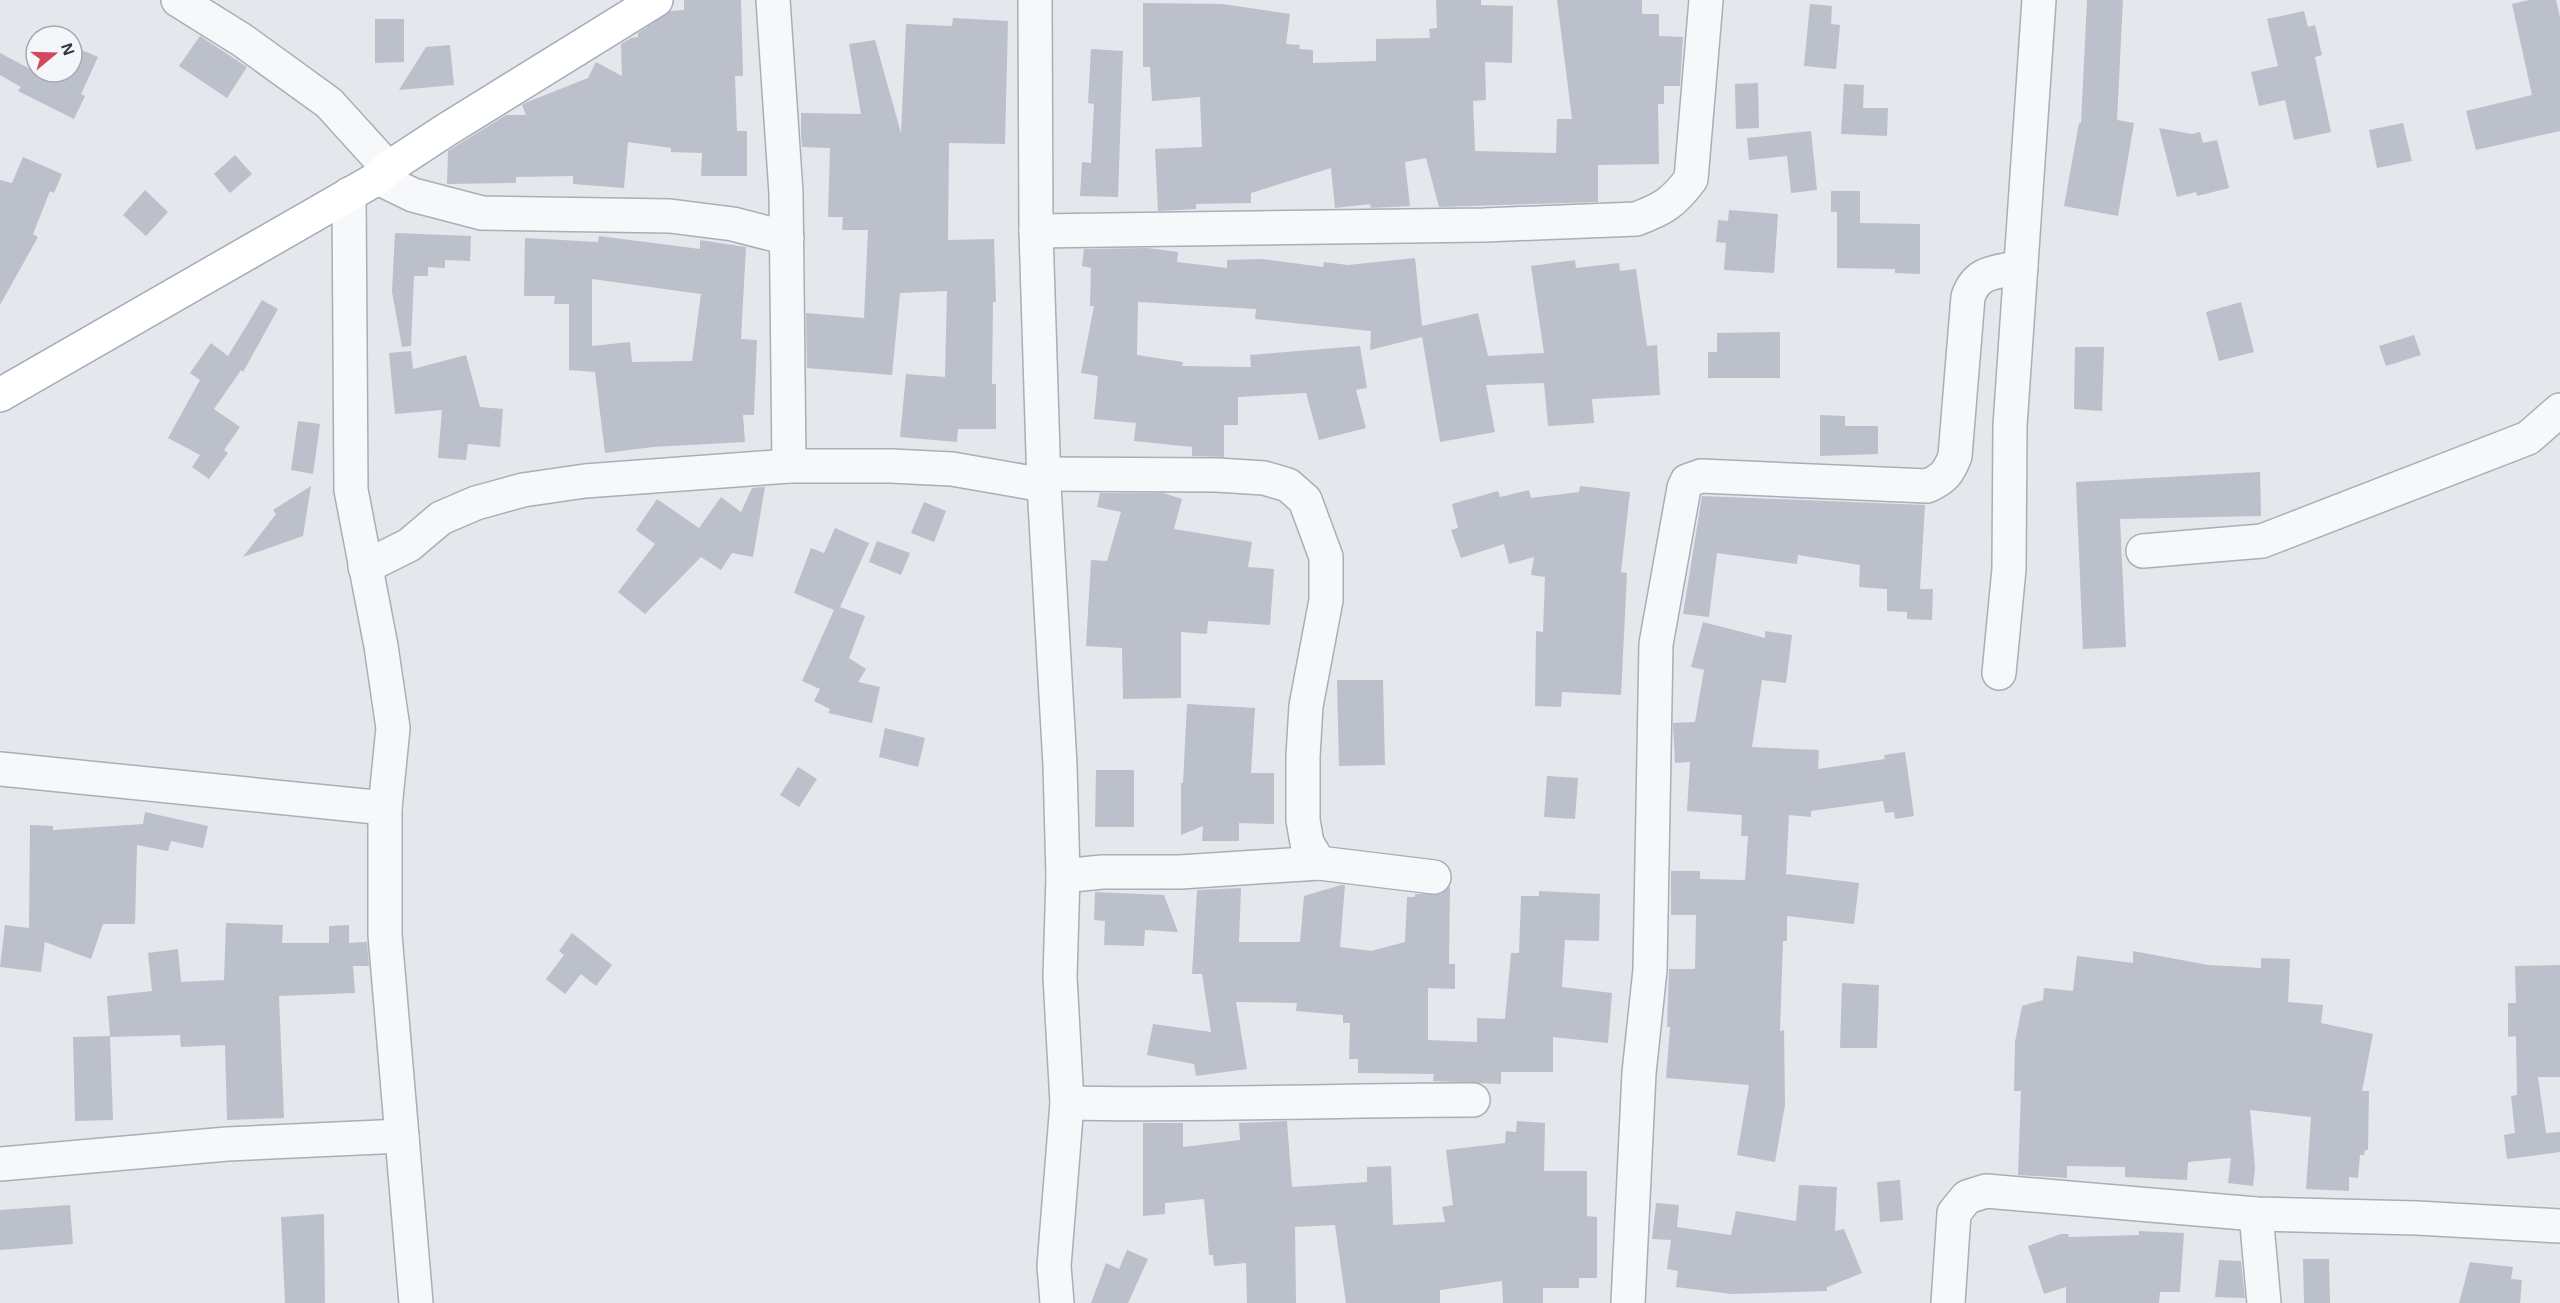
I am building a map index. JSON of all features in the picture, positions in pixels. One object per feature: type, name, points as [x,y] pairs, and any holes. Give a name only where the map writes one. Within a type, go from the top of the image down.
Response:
[{"type":"main road","points":[[0,395],[349,194],[656,0]]},
{"type":"street","points":[[178,0],[242,40],[329,103],[383,173],[413,195],[482,213],[670,216],[733,224],[787,238]]},
{"type":"street","points":[[773,0],[786,193],[789,466]]},
{"type":"street","points":[[1035,0],[1036,231],[1043,479],[1063,876],[1060,977],[1067,1103],[1054,1266],[1057,1303]]},
{"type":"street","points":[[1036,231],[1472,225],[1636,219],[1658,211],[1676,200],[1691,179],[1706,0]]},
{"type":"street","points":[[1999,673],[2009,569],[2010,426],[2039,0]]},
{"type":"street","points":[[349,194],[351,490],[381,646],[393,728],[384,808],[385,935],[416,1303]]},
{"type":"street","points":[[1628,1303],[1639,1073],[1650,970],[1656,644],[1684,488],[1687,481],[1701,476],[1927,486],[1940,481],[1949,472],[1955,456],[1968,297],[1972,284],[1979,277],[2021,267]]},
{"type":"street","points":[[2143,551],[2262,541],[2528,438],[2560,410]]},
{"type":"street","points":[[365,567],[410,545],[441,518],[476,503],[523,490],[585,480],[789,466],[891,466],[952,469],[1043,479],[1217,475],[1264,478],[1288,485],[1305,500],[1326,557],[1326,600],[1306,706],[1303,756],[1303,820],[1307,843],[1319,863]]},
{"type":"street","points":[[0,769],[384,808]]},
{"type":"street","points":[[1063,876],[1102,872],[1202,871],[1319,863],[1434,877]]},
{"type":"street","points":[[1067,1103],[1173,1105],[1328,1100],[1473,1100]]},
{"type":"street","points":[[0,1164],[227,1143],[402,1136]]},
{"type":"street","points":[[1948,1303],[1953,1213],[1967,1197],[1986,1191],[2256,1214],[2417,1218],[2560,1226]]},
{"type":"street","points":[[2256,1214],[2264,1303]]},
{"type":"building","points":[[684,0],[741,0],[743,76],[735,76],[737,131],[747,131],[747,176],[701,176],[702,153],[671,152],[671,148],[628,142],[624,188],[573,184],[573,176],[516,177],[516,183],[447,184],[448,151],[506,115],[526,115],[522,105],[525,103],[588,78],[596,62],[622,76],[621,44],[638,37],[638,33],[671,11],[684,10]]},
{"type":"building","points":[[1436,0],[1481,0],[1481,5],[1513,6],[1512,63],[1485,62],[1486,100],[1473,101],[1475,151],[1556,153],[1557,119],[1572,119],[1557,0],[1642,0],[1642,14],[1659,14],[1659,36],[1683,37],[1680,86],[1664,86],[1664,104],[1658,104],[1659,164],[1598,165],[1598,202],[1439,207],[1426,158],[1405,162],[1410,206],[1371,208],[1370,204],[1335,208],[1331,168],[1251,193],[1251,203],[1196,204],[1196,209],[1158,211],[1155,149],[1202,147],[1200,97],[1152,101],[1150,67],[1143,67],[1143,3],[1222,4],[1290,14],[1286,44],[1300,45],[1299,49],[1313,50],[1313,63],[1376,61],[1376,39],[1430,38],[1429,29],[1437,28]]},
{"type":"building","points":[[2087,0],[2123,0],[2117,120],[2134,123],[2118,216],[2064,206],[2079,123],[2081,123]]},
{"type":"building","points":[[2529,0],[2556,0],[2560,17],[2560,131],[2476,150],[2466,111],[2532,95],[2512,4]]},
{"type":"building","points":[[1810,4],[1832,6],[1831,24],[1840,25],[1836,69],[1804,66]]},
{"type":"building","points":[[2304,11],[2308,27],[2315,25],[2322,55],[2315,57],[2331,132],[2294,140],[2285,100],[2259,106],[2251,72],[2278,66],[2267,19]]},
{"type":"building","points":[[953,18],[1008,21],[1005,144],[949,143],[948,240],[994,239],[996,302],[993,302],[992,384],[996,384],[996,429],[958,429],[957,442],[900,437],[906,374],[945,377],[947,291],[900,293],[892,375],[807,368],[806,313],[864,318],[868,230],[842,230],[843,217],[828,217],[830,148],[802,147],[801,132],[801,113],[861,114],[849,44],[875,40],[901,133],[906,24],[952,26]]},
{"type":"building","points":[[375,19],[404,19],[404,62],[375,63]]},
{"type":"building","points":[[200,36],[247,67],[227,98],[179,66]]},
{"type":"building","points":[[450,45],[454,85],[399,90],[426,47]]},
{"type":"building","points":[[1091,49],[1123,51],[1118,197],[1080,196],[1082,162],[1091,163],[1094,104],[1088,103]]},
{"type":"building","points":[[84,51],[98,57],[81,94],[85,96],[74,119],[18,91],[21,87],[0,75],[0,53],[24,66],[24,84],[84,84]]},
{"type":"building","points":[[1758,83],[1759,128],[1736,129],[1735,84]]},
{"type":"building","points":[[1844,84],[1864,85],[1863,108],[1888,108],[1887,136],[1841,134]]},
{"type":"building","points":[[2403,123],[2412,161],[2377,168],[2369,130]]},
{"type":"building","points":[[2159,128],[2192,134],[2200,132],[2203,143],[2217,140],[2229,188],[2197,196],[2196,192],[2177,197]]},
{"type":"building","points":[[1811,131],[1817,190],[1791,193],[1787,156],[1749,160],[1747,138]]},
{"type":"building","points":[[235,155],[252,174],[230,193],[214,174]]},
{"type":"building","points":[[23,157],[62,174],[54,193],[50,191],[33,234],[38,237],[0,305],[0,180],[12,183]]},
{"type":"building","points":[[145,190],[168,212],[146,236],[123,215]]},
{"type":"building","points":[[1831,191],[1860,191],[1860,223],[1920,224],[1920,274],[1895,273],[1895,269],[1837,268],[1837,212],[1831,212]]},
{"type":"building","points":[[1729,210],[1778,214],[1774,273],[1724,270],[1726,243],[1716,242],[1718,220],[1728,221]]},
{"type":"building","points":[[395,233],[471,236],[470,261],[445,260],[445,268],[428,267],[428,276],[414,276],[411,346],[402,347],[392,292]]},
{"type":"building","points":[[599,236],[700,249],[700,240],[746,247],[741,339],[757,340],[754,415],[743,415],[745,442],[653,447],[605,453],[595,372],[569,370],[569,304],[554,304],[555,296],[524,296],[525,238],[598,242]],"holes":[[[592,279],[701,294],[692,361],[632,362],[630,342],[592,346]]]},
{"type":"building","points":[[1148,248],[1178,252],[1177,262],[1227,268],[1227,260],[1262,259],[1323,267],[1324,262],[1348,265],[1415,258],[1422,326],[1478,313],[1488,356],[1544,353],[1531,266],[1575,260],[1576,268],[1619,263],[1620,271],[1636,269],[1647,346],[1657,345],[1660,395],[1592,399],[1594,423],[1548,426],[1544,383],[1486,385],[1495,432],[1440,442],[1422,337],[1370,350],[1371,331],[1255,319],[1256,309],[1138,302],[1137,355],[1183,362],[1182,366],[1251,367],[1250,355],[1360,346],[1367,388],[1356,390],[1366,428],[1319,440],[1306,393],[1238,397],[1238,425],[1224,425],[1224,457],[1192,456],[1192,447],[1134,441],[1136,423],[1094,419],[1098,376],[1081,373],[1094,306],[1090,306],[1091,268],[1082,266],[1084,249]]},
{"type":"building","points":[[262,300],[278,309],[243,372],[241,370],[214,409],[240,427],[224,450],[228,453],[209,479],[192,467],[200,455],[168,438],[200,380],[190,373],[211,343],[228,356]]},
{"type":"building","points":[[2241,302],[2254,352],[2219,361],[2206,312]]},
{"type":"building","points":[[1780,332],[1780,378],[1708,378],[1708,352],[1717,352],[1717,333]]},
{"type":"building","points":[[2414,335],[2421,355],[2386,366],[2379,346]]},
{"type":"building","points":[[2075,347],[2104,347],[2102,411],[2074,409]]},
{"type":"building","points":[[411,351],[413,369],[466,355],[480,407],[503,409],[500,447],[468,444],[466,460],[438,458],[442,410],[395,414],[389,353]]},
{"type":"building","points":[[1820,415],[1845,416],[1845,426],[1878,426],[1878,454],[1820,456]]},
{"type":"building","points":[[298,421],[320,424],[313,474],[291,470]]},
{"type":"building","points":[[2260,472],[2261,516],[2120,519],[2126,647],[2083,649],[2076,482]]},
{"type":"building","points":[[311,486],[303,536],[243,557],[276,514],[273,510]]},
{"type":"building","points":[[1580,486],[1630,492],[1621,572],[1627,573],[1621,695],[1562,692],[1561,707],[1535,706],[1536,631],[1543,632],[1545,577],[1531,575],[1534,557],[1509,564],[1504,544],[1461,558],[1451,530],[1458,528],[1452,504],[1498,491],[1500,497],[1529,490],[1531,498],[1579,492]]},
{"type":"building","points":[[765,487],[753,557],[732,553],[721,570],[701,557],[645,614],[618,592],[655,544],[636,530],[657,499],[699,528],[721,497],[741,512],[752,488]]},
{"type":"building","points":[[1100,493],[1163,493],[1182,499],[1174,529],[1252,542],[1248,567],[1274,569],[1270,625],[1208,621],[1207,634],[1181,632],[1181,698],[1123,699],[1122,648],[1086,646],[1091,560],[1107,561],[1121,512],[1097,507]]},
{"type":"building","points":[[1702,496],[1925,505],[1920,589],[1933,589],[1932,620],[1907,619],[1907,612],[1887,611],[1887,589],[1859,587],[1860,565],[1798,555],[1797,564],[1717,553],[1709,617],[1683,614]]},
{"type":"building","points":[[924,502],[946,511],[934,542],[911,533]]},
{"type":"building","points":[[835,528],[869,543],[840,607],[865,616],[849,658],[866,669],[858,682],[880,687],[872,723],[828,713],[830,709],[814,701],[820,689],[802,681],[834,610],[794,593],[811,548],[824,553]]},
{"type":"building","points":[[877,541],[910,553],[901,575],[869,562]]},
{"type":"building","points":[[1703,622],[1765,638],[1765,631],[1792,635],[1786,683],[1762,680],[1752,747],[1819,750],[1818,769],[1885,759],[1884,755],[1905,752],[1914,816],[1895,819],[1894,812],[1885,813],[1883,801],[1811,811],[1811,817],[1789,815],[1786,874],[1859,883],[1854,924],[1787,916],[1787,941],[1783,941],[1780,1031],[1784,1030],[1785,1105],[1775,1162],[1737,1155],[1749,1085],[1666,1078],[1670,1027],[1667,1027],[1669,969],[1695,969],[1696,915],[1671,915],[1671,871],[1700,871],[1700,879],[1745,880],[1748,836],[1741,836],[1742,815],[1687,811],[1690,762],[1675,763],[1673,723],[1695,722],[1704,670],[1691,667]]},
{"type":"building","points":[[1337,680],[1383,680],[1385,765],[1339,766]]},
{"type":"building","points":[[1187,704],[1255,708],[1251,773],[1274,773],[1274,824],[1239,823],[1239,841],[1202,841],[1203,826],[1181,835],[1181,783],[1183,783]]},
{"type":"building","points":[[885,728],[925,738],[918,767],[879,757]]},
{"type":"building","points":[[798,767],[817,779],[799,807],[780,795]]},
{"type":"building","points":[[1096,770],[1134,770],[1134,827],[1095,827]]},
{"type":"building","points":[[1547,776],[1578,778],[1575,819],[1544,817]]},
{"type":"building","points":[[145,812],[208,826],[203,848],[171,841],[168,851],[137,845],[135,924],[103,924],[91,959],[45,942],[41,972],[0,967],[5,925],[29,928],[30,825],[53,826],[53,830],[143,824]]},
{"type":"building","points":[[1345,885],[1340,947],[1371,951],[1405,942],[1407,897],[1415,897],[1415,894],[1441,894],[1450,886],[1449,964],[1455,964],[1455,989],[1428,988],[1428,1040],[1477,1042],[1477,1018],[1505,1019],[1511,953],[1519,953],[1521,896],[1539,896],[1539,891],[1600,894],[1599,941],[1565,940],[1562,987],[1612,993],[1608,1043],[1553,1037],[1553,1072],[1501,1072],[1501,1084],[1433,1081],[1434,1074],[1358,1073],[1358,1059],[1349,1059],[1350,1023],[1343,1023],[1343,1015],[1296,1011],[1297,1003],[1236,1002],[1247,1069],[1196,1076],[1194,1064],[1147,1055],[1153,1024],[1211,1032],[1202,974],[1192,974],[1197,890],[1241,888],[1239,942],[1300,942],[1304,896]]},
{"type":"building","points":[[1095,892],[1164,895],[1178,932],[1145,930],[1144,946],[1104,945],[1105,921],[1094,920]]},
{"type":"building","points":[[226,923],[283,925],[282,943],[329,943],[329,926],[349,925],[349,943],[367,942],[369,966],[353,966],[355,993],[279,996],[284,1118],[227,1120],[225,1045],[181,1047],[180,1035],[110,1037],[113,1120],[75,1121],[73,1037],[110,1036],[107,996],[152,991],[148,953],[178,949],[181,982],[224,980]]},
{"type":"building","points":[[572,933],[612,965],[596,986],[581,974],[565,994],[546,979],[564,955],[559,951]]},
{"type":"building","points":[[2133,951],[2208,965],[2261,968],[2261,958],[2290,959],[2288,1002],[2323,1005],[2321,1023],[2373,1034],[2362,1091],[2369,1091],[2368,1150],[2365,1150],[2364,1155],[2360,1155],[2358,1178],[2349,1177],[2349,1191],[2306,1189],[2311,1117],[2250,1110],[2255,1168],[2253,1186],[2228,1183],[2231,1158],[2188,1162],[2187,1180],[2125,1177],[2125,1167],[2067,1166],[2067,1178],[2018,1175],[2021,1091],[2014,1091],[2015,1042],[2022,1006],[2043,1000],[2044,988],[2073,991],[2077,956],[2133,963]]},
{"type":"building","points":[[2560,965],[2560,1077],[2538,1077],[2546,1133],[2560,1132],[2560,1152],[2507,1159],[2504,1135],[2515,1133],[2511,1096],[2517,1095],[2516,1036],[2508,1037],[2508,1003],[2516,1003],[2515,966]]},
{"type":"building","points":[[1842,983],[1879,985],[1877,1048],[1840,1048]]},
{"type":"building","points":[[1287,1121],[1292,1187],[1367,1182],[1367,1167],[1391,1166],[1393,1225],[1445,1222],[1442,1207],[1453,1205],[1446,1150],[1505,1143],[1506,1131],[1516,1132],[1517,1121],[1545,1123],[1544,1171],[1587,1171],[1587,1216],[1597,1217],[1597,1278],[1579,1278],[1579,1288],[1543,1288],[1543,1303],[1503,1303],[1502,1281],[1440,1290],[1440,1303],[1346,1303],[1335,1225],[1295,1227],[1296,1303],[1247,1303],[1246,1263],[1214,1266],[1213,1255],[1209,1255],[1204,1199],[1165,1203],[1165,1214],[1143,1216],[1143,1123],[1183,1123],[1183,1147],[1240,1140],[1239,1123]]},
{"type":"building","points":[[1900,1180],[1903,1220],[1880,1222],[1877,1182]]},
{"type":"building","points":[[1799,1185],[1837,1187],[1835,1231],[1844,1229],[1862,1273],[1827,1287],[1827,1291],[1732,1294],[1676,1287],[1678,1271],[1667,1269],[1671,1240],[1652,1239],[1656,1203],[1679,1205],[1677,1227],[1731,1235],[1736,1211],[1796,1221]]},
{"type":"building","points":[[70,1205],[73,1244],[0,1250],[0,1210]]},
{"type":"building","points":[[324,1214],[325,1303],[285,1303],[281,1217]]},
{"type":"building","points":[[2139,1231],[2184,1233],[2180,1292],[2160,1292],[2159,1303],[2066,1303],[2066,1287],[2044,1294],[2028,1246],[2061,1234],[2068,1234],[2069,1237],[2139,1235]]},
{"type":"building","points":[[1127,1250],[1148,1259],[1128,1303],[1091,1303],[1106,1263],[1119,1269]]},
{"type":"building","points":[[2303,1259],[2329,1259],[2330,1303],[2304,1303]]},
{"type":"building","points":[[2219,1260],[2241,1261],[2245,1298],[2215,1297]]},
{"type":"building","points":[[2470,1262],[2513,1267],[2511,1279],[2522,1280],[2520,1303],[2459,1303]]}]
